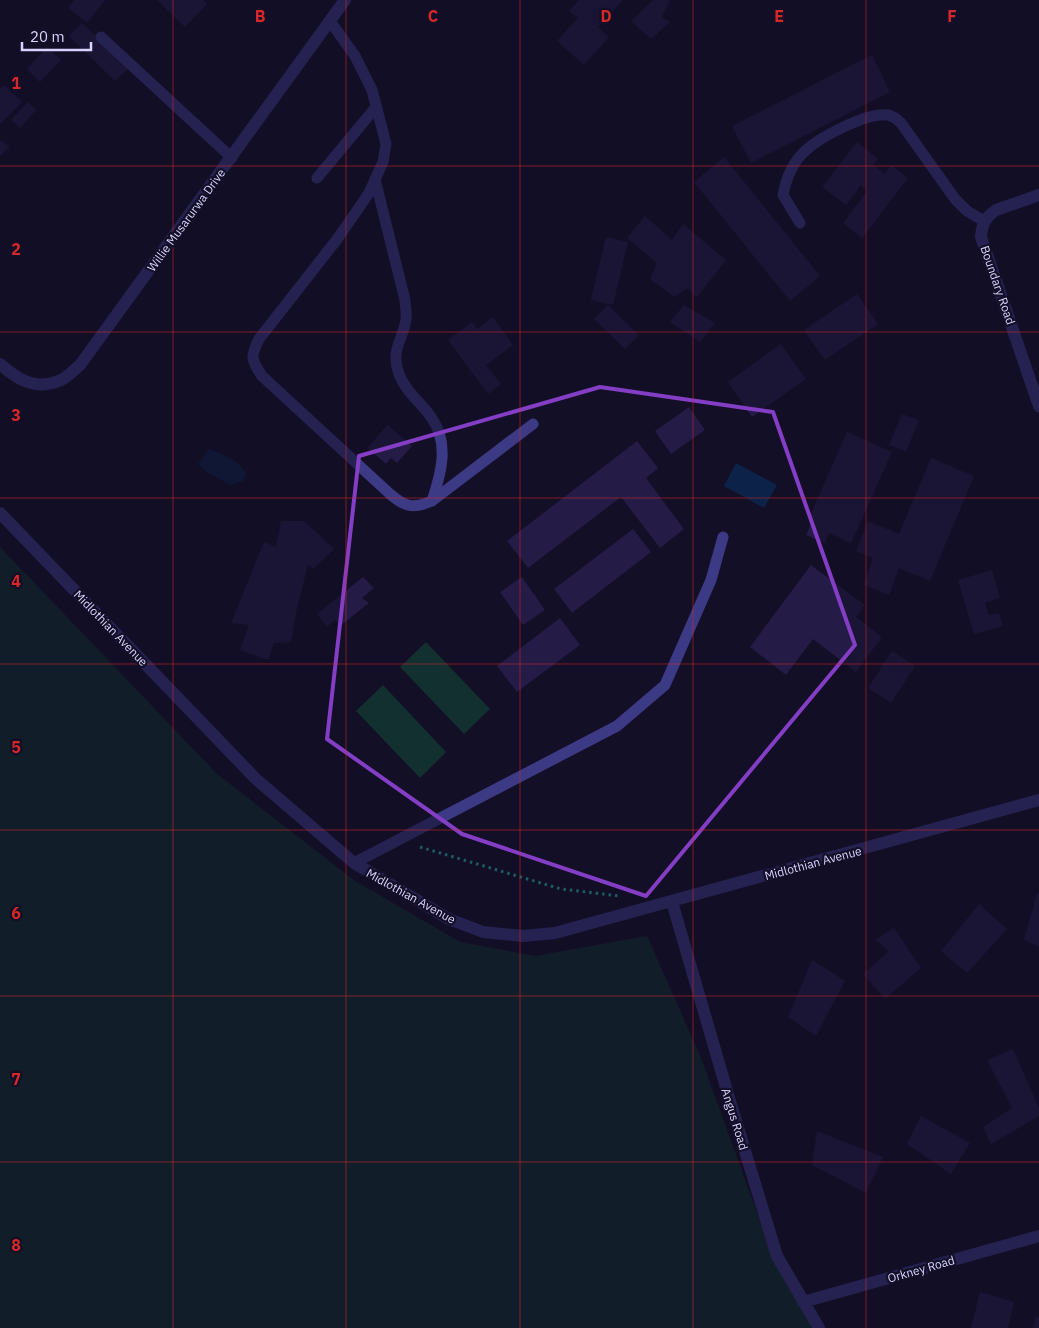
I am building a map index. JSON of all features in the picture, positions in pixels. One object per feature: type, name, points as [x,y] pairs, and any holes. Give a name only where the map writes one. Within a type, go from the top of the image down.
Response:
[{"type":"street","name":"Willie Musarurwa Drive","points":[[0,364],[14,377],[29,383],[45,384],[63,379],[80,365],[345,0]]},
{"type":"street","points":[[984,221],[996,210],[1039,195]]},
{"type":"street","name":"Boundary Road","points":[[984,221],[981,237],[1039,406]]},
{"type":"street","name":"Midlothian Avenue","points":[[0,512],[256,779],[354,864],[449,919],[483,932],[523,936],[555,933],[1039,800]]},
{"type":"street","name":"Angus Road","points":[[672,902],[777,1256],[819,1328]]},
{"type":"street","name":"Orkney Road","points":[[803,1302],[1039,1236]]},
{"type":"lane","points":[[330,22],[355,56],[372,90],[386,144],[383,162],[368,193],[338,238],[259,339],[252,352],[252,359],[262,376],[400,502],[415,506],[432,501],[533,424]]},
{"type":"lane","points":[[101,37],[232,158]]},
{"type":"lane","points":[[317,178],[376,106]]},
{"type":"lane","points":[[800,223],[784,196],[790,170],[804,152],[850,124],[882,115],[894,117],[901,123],[955,199],[967,211],[984,221]]},
{"type":"lane","points":[[375,179],[405,300],[406,320],[396,351],[398,370],[408,392],[432,417],[441,436],[441,476],[432,501]]},
{"type":"lane","points":[[354,864],[396,840],[618,726],[665,685],[711,580],[723,537]]},
{"type":"path","points":[[396,840],[561,890],[626,896]]},
{"type":"highlighted area","points":[[600,387],[773,412],[855,645],[646,896],[462,834],[327,739],[359,456]]},
{"type":"green space","points":[[0,547],[217,774],[355,881],[460,942],[535,956],[647,936],[701,1058],[773,1257],[813,1328],[0,1328]]},
{"type":"green space","points":[[426,642],[490,709],[464,734],[400,667]]},
{"type":"green space","points":[[383,685],[446,752],[420,778],[356,711]]},
{"type":"water","points":[[209,449],[239,464],[246,473],[243,481],[231,485],[208,473],[198,464]]},
{"type":"water","points":[[736,463],[777,485],[764,508],[724,486]]},
{"type":"building","points":[[74,0],[105,0],[87,23],[68,8]]},
{"type":"building","points":[[157,0],[203,0],[207,4],[185,27]]},
{"type":"building","points":[[579,0],[623,0],[598,27],[609,37],[584,65],[557,41],[578,18],[569,11]]},
{"type":"building","points":[[653,0],[670,0],[662,17],[670,22],[651,39],[631,21]]},
{"type":"building","points":[[82,23],[128,69],[115,81],[69,36]]},
{"type":"building","points":[[47,47],[61,60],[40,82],[27,69]]},
{"type":"building","points":[[872,55],[890,92],[751,163],[732,126]]},
{"type":"building","points":[[4,85],[22,102],[0,124],[0,88]]},
{"type":"building","points":[[28,102],[36,110],[20,128],[11,120]]},
{"type":"building","points":[[0,140],[10,146],[0,156]]},
{"type":"building","points":[[857,142],[878,159],[873,165],[885,174],[891,165],[908,178],[862,238],[843,223],[867,191],[861,185],[846,205],[822,187]]},
{"type":"building","points":[[724,157],[820,276],[790,301],[694,182]]},
{"type":"building","points":[[645,216],[672,240],[683,224],[726,260],[696,298],[688,288],[674,297],[650,279],[657,263],[627,238]]},
{"type":"building","points":[[606,237],[628,242],[613,305],[591,300]]},
{"type":"building","points":[[857,294],[878,324],[825,360],[804,330]]},
{"type":"building","points":[[608,305],[639,335],[625,349],[594,319]]},
{"type":"building","points":[[684,305],[715,323],[700,342],[670,322]]},
{"type":"building","points":[[493,317],[513,345],[486,365],[501,384],[488,394],[448,340],[472,322],[477,329]]},
{"type":"building","points":[[781,344],[806,379],[752,417],[728,382]]},
{"type":"building","points":[[689,407],[705,430],[671,454],[655,431]]},
{"type":"building","points":[[902,414],[919,420],[906,452],[889,445]]},
{"type":"building","points":[[388,425],[412,446],[397,463],[391,458],[386,464],[367,448]]},
{"type":"building","points":[[847,432],[892,452],[851,543],[829,533],[825,543],[806,535],[813,520],[809,518]]},
{"type":"building","points":[[637,441],[658,468],[646,478],[684,529],[660,548],[621,497],[528,568],[507,541]]},
{"type":"building","points":[[931,458],[974,476],[930,581],[899,568],[889,595],[864,585],[873,558],[856,551],[868,521],[899,534]]},
{"type":"building","points":[[281,521],[304,521],[334,549],[313,569],[308,565],[291,642],[274,643],[268,660],[240,650],[249,625],[231,623],[264,542],[276,547]]},
{"type":"building","points":[[633,529],[651,552],[572,613],[554,589]]},
{"type":"building","points":[[811,565],[865,605],[856,617],[882,637],[856,672],[813,639],[786,675],[750,647]]},
{"type":"building","points":[[992,570],[1000,598],[985,603],[989,615],[999,613],[1003,626],[974,634],[958,580]]},
{"type":"building","points":[[363,577],[374,588],[362,598],[369,603],[340,626],[335,620],[327,627],[317,614]]},
{"type":"building","points":[[522,577],[545,610],[523,625],[500,592]]},
{"type":"building","points":[[560,618],[580,645],[517,692],[497,666]]},
{"type":"building","points":[[892,651],[915,666],[891,703],[868,688]]},
{"type":"building","points":[[1037,893],[1039,893],[1039,947],[1024,940]]},
{"type":"building","points":[[979,904],[1007,929],[967,973],[941,951]]},
{"type":"building","points":[[894,928],[921,968],[885,999],[863,974],[889,951],[875,940]]},
{"type":"building","points":[[812,960],[845,981],[816,1036],[788,1017]]},
{"type":"building","points":[[1013,1049],[1039,1108],[1039,1116],[991,1144],[983,1127],[1012,1108],[987,1060]]},
{"type":"building","points":[[921,1116],[970,1143],[951,1174],[907,1144]]},
{"type":"building","points":[[817,1131],[883,1157],[866,1193],[812,1165]]},
{"type":"building","points":[[980,1292],[1014,1302],[1008,1328],[971,1328]]},
{"type":"building","points":[[1036,1316],[1039,1317],[1039,1328],[1033,1328]]}]
